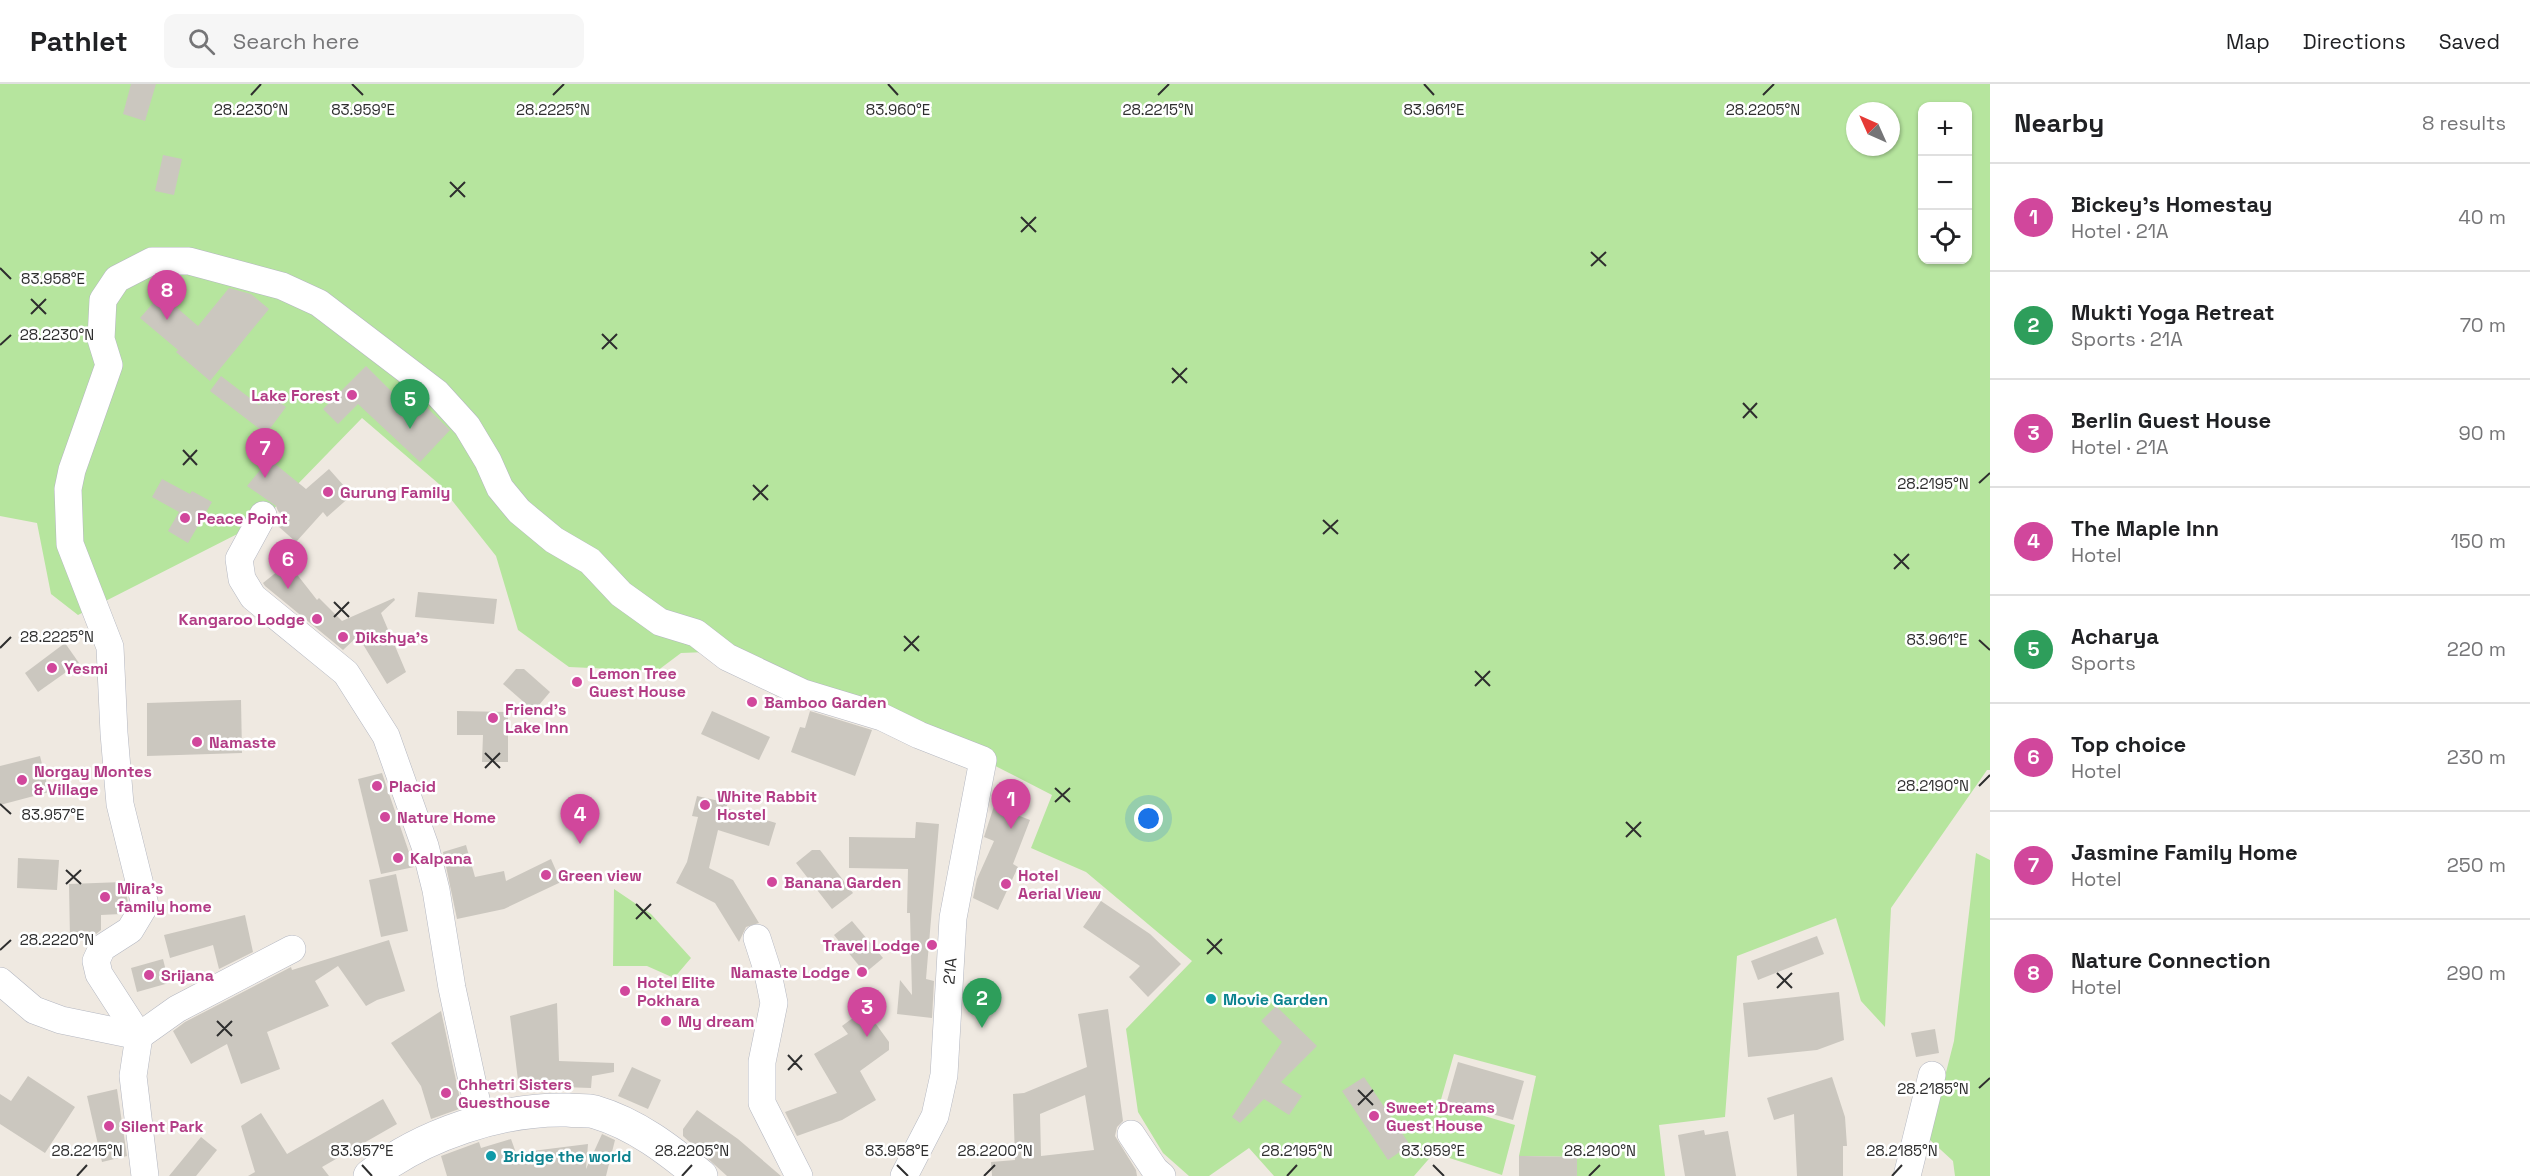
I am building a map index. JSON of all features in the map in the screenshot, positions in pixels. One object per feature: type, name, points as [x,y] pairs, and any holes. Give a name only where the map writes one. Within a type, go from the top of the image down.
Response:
[{"type":"main road","points":[[370,1176],[416,1146],[481,1122],[549,1110],[593,1112],[619,1121],[662,1144],[701,1176]]},
{"type":"street","name":"21A","points":[[139,1036],[99,974],[96,961],[102,948],[130,930],[145,905],[120,804],[110,647],[70,544],[69,489],[72,470],[109,365],[101,339],[103,300],[117,279],[152,261],[189,261],[282,286],[319,303],[437,393],[467,426],[488,461],[500,488],[519,511],[554,540],[590,561],[621,594],[660,622],[696,633],[727,657],[803,693],[882,717],[919,735],[983,760],[953,918],[944,1075],[935,1116],[904,1176]]},
{"type":"street","points":[[263,515],[239,559],[242,579],[253,597],[346,673],[386,736],[425,846],[436,890],[452,987],[481,1122]]},
{"type":"street","points":[[757,938],[767,969],[774,1003],[762,1062],[762,1103],[799,1176]]},
{"type":"street","points":[[144,1176],[133,1077],[139,1036],[177,1009],[292,949]]},
{"type":"street","points":[[0,981],[34,1010],[61,1020],[139,1036]]},
{"type":"street","points":[[1907,1176],[1932,1075]]},
{"type":"street","points":[[1131,1134],[1155,1170],[1162,1176]]},
{"type":"green space","points":[[0,84],[1990,84],[1990,770],[1987,770],[1891,908],[1885,1027],[1861,1001],[1836,918],[1737,956],[1725,1117],[1659,1125],[1665,1176],[1577,1176],[1577,1157],[1519,1156],[1536,1076],[1454,1054],[1440,1103],[1515,1125],[1502,1175],[1434,1153],[1414,1176],[1274,1176],[1249,1148],[1209,1176],[1189,1176],[1163,1153],[1138,1112],[1126,1029],[1192,961],[1086,872],[1031,848],[1052,795],[878,706],[790,691],[732,651],[681,653],[657,671],[569,667],[518,630],[496,556],[439,484],[362,418],[261,522],[78,615],[51,594],[37,523],[0,516]]},
{"type":"green space","points":[[1976,853],[1990,860],[1990,1176],[1955,1176],[1953,1161],[1929,1139],[1954,1041]]},
{"type":"green space","points":[[614,889],[651,914],[691,958],[674,978],[647,966],[613,966]]},
{"type":"building","points":[[131,84],[156,84],[145,121],[123,114]]},
{"type":"building","points":[[163,155],[182,159],[174,195],[155,191]]},
{"type":"building","points":[[229,288],[251,294],[269,309],[210,381],[140,318],[161,294],[198,326]]},
{"type":"building","points":[[366,366],[393,393],[400,385],[415,396],[450,430],[420,462],[358,404],[338,424],[323,409]]},
{"type":"building","points":[[221,376],[259,405],[268,394],[286,407],[266,434],[210,391]]},
{"type":"building","points":[[269,459],[306,489],[329,469],[352,495],[327,517],[323,512],[296,542],[278,526],[285,518],[276,506],[247,486]]},
{"type":"building","points":[[162,479],[190,494],[192,491],[212,502],[188,543],[168,531],[179,512],[152,497]]},
{"type":"building","points":[[288,563],[317,600],[319,598],[342,621],[394,598],[395,600],[381,613],[406,672],[387,684],[358,636],[343,650],[265,586],[263,583]]},
{"type":"building","points":[[418,592],[497,599],[494,624],[415,617]]},
{"type":"building","name":"Yesmi","points":[[65,643],[79,663],[38,692],[25,673]]},
{"type":"building","points":[[516,669],[524,669],[550,692],[534,711],[503,684]]},
{"type":"building","points":[[241,700],[242,753],[147,756],[147,703]]},
{"type":"building","points":[[457,711],[508,712],[508,762],[482,762],[483,735],[457,735]]},
{"type":"building","points":[[712,711],[770,737],[759,760],[701,734]]},
{"type":"building","points":[[810,711],[872,730],[855,776],[791,752],[800,727],[805,728]]},
{"type":"building","points":[[40,756],[49,792],[0,805],[0,766]]},
{"type":"building","points":[[382,773],[414,867],[381,874],[358,779]]},
{"type":"building","points":[[697,796],[728,803],[726,808],[776,823],[769,846],[718,830],[709,868],[733,880],[759,923],[746,927],[739,942],[715,903],[676,883],[687,862],[698,817],[692,816]]},
{"type":"building","points":[[994,806],[1030,820],[1013,864],[1018,867],[998,910],[973,898],[977,879],[994,841],[984,837]]},
{"type":"building","points":[[916,822],[939,824],[926,979],[934,981],[932,1018],[897,1014],[900,980],[912,995],[910,913],[907,913],[908,869],[849,868],[849,837],[915,838]]},
{"type":"building","points":[[466,845],[475,877],[504,871],[506,881],[551,859],[561,882],[504,909],[457,919],[443,852]]},
{"type":"building","points":[[812,850],[820,850],[853,893],[832,909],[796,863]]},
{"type":"building","points":[[18,858],[59,860],[57,890],[17,888]]},
{"type":"building","points":[[396,874],[408,931],[381,937],[369,880]]},
{"type":"building","points":[[123,882],[128,902],[121,914],[101,915],[101,930],[90,939],[70,939],[69,884]]},
{"type":"building","points":[[1101,901],[1150,934],[1181,964],[1148,997],[1129,977],[1140,966],[1083,927]]},
{"type":"building","points":[[245,915],[253,952],[219,969],[213,945],[170,958],[164,935]]},
{"type":"building","points":[[852,921],[883,958],[865,973],[834,935]]},
{"type":"building","points":[[1817,936],[1824,954],[1758,980],[1751,961]]},
{"type":"building","points":[[389,940],[405,991],[366,1006],[338,966],[315,981],[329,1006],[267,1032],[280,1069],[241,1084],[227,1044],[191,1064],[173,1031],[185,1022],[291,967],[292,970]]},
{"type":"building","points":[[163,959],[169,983],[137,992],[131,968]]},
{"type":"building","points":[[1839,992],[1844,1040],[1817,1050],[1748,1057],[1743,1003]]},
{"type":"building","points":[[557,1003],[559,1061],[614,1063],[614,1072],[592,1076],[591,1088],[562,1087],[563,1081],[519,1088],[510,1016]]},
{"type":"building","points":[[1276,1006],[1317,1046],[1281,1082],[1302,1096],[1289,1115],[1264,1099],[1240,1123],[1232,1117],[1282,1042],[1261,1021]]},
{"type":"building","points":[[865,1009],[889,1042],[889,1050],[860,1071],[876,1100],[842,1120],[797,1136],[785,1112],[837,1093],[814,1054],[848,1034],[842,1026]]},
{"type":"building","points":[[1108,1009],[1123,1121],[1117,1127],[1115,1136],[1136,1170],[1137,1176],[992,1176],[991,1162],[1015,1160],[1013,1094],[1024,1093],[1087,1067],[1078,1014]],"holes":[[[1085,1095],[1094,1150],[1041,1156],[1040,1114]]]},
{"type":"building","points":[[441,1011],[462,1108],[431,1119],[421,1086],[391,1043]]},
{"type":"building","points":[[1935,1029],[1939,1053],[1916,1057],[1911,1033]]},
{"type":"building","points":[[1458,1062],[1524,1081],[1513,1120],[1447,1101]]},
{"type":"building","points":[[632,1067],[661,1080],[648,1109],[618,1096]]},
{"type":"building","points":[[28,1076],[75,1107],[45,1153],[0,1124],[0,1094],[11,1101]]},
{"type":"building","points":[[1364,1077],[1410,1145],[1388,1160],[1342,1091]]},
{"type":"building","points":[[1832,1077],[1845,1117],[1847,1146],[1843,1146],[1843,1176],[1797,1176],[1794,1114],[1774,1120],[1767,1098]]},
{"type":"building","name":"Silent Park","points":[[117,1089],[127,1156],[102,1162],[87,1096]]},
{"type":"building","points":[[383,1099],[397,1124],[322,1167],[329,1176],[248,1176],[255,1172],[241,1126],[261,1113],[287,1154]]},
{"type":"building","points":[[697,1110],[738,1139],[781,1176],[727,1176],[683,1136],[683,1129]]},
{"type":"building","points":[[1704,1130],[1705,1135],[1728,1131],[1736,1176],[1685,1176],[1678,1135]]},
{"type":"building","points":[[602,1134],[615,1140],[606,1176],[447,1176],[441,1156],[479,1142],[481,1148],[511,1139],[516,1153],[588,1144],[586,1169]]},
{"type":"building","points":[[201,1137],[217,1150],[196,1176],[169,1176]]},
{"type":"building","points":[[1519,1156],[1577,1157],[1577,1176],[1519,1176]]},
{"type":"place","name":"Nature Connection","points":[[167,320]]},
{"type":"place","name":"Lake Forest","points":[[352,395]]},
{"type":"place","name":"Acharya","points":[[410,429]]},
{"type":"place","name":"Jasmine Family Home","points":[[265,478]]},
{"type":"place","name":"Gurung Family","points":[[328,492]]},
{"type":"place","name":"Peace Point","points":[[185,518]]},
{"type":"place","name":"Top choice","points":[[288,589]]},
{"type":"place","name":"Kangaroo Lodge","points":[[317,619]]},
{"type":"place","name":"Dikshya's","points":[[343,637]]},
{"type":"place","name":"Yesmi","points":[[52,668]]},
{"type":"place","name":"Lemon Tree Guest House","points":[[577,682]]},
{"type":"place","name":"Bamboo Garden","points":[[752,702]]},
{"type":"place","name":"Friend's Lake Inn","points":[[493,718]]},
{"type":"place","name":"Namaste","points":[[197,742]]},
{"type":"place","name":"Norgay Montes & Village","points":[[22,780]]},
{"type":"place","name":"Placid","points":[[377,786]]},
{"type":"place","name":"White Rabbit Hostel","points":[[705,805]]},
{"type":"place","name":"Nature Home","points":[[385,817]]},
{"type":"place","name":"Bickey's Homestay","points":[[1011,829]]},
{"type":"place","name":"The Maple Inn","points":[[580,844]]},
{"type":"place","name":"Kalpana","points":[[398,858]]},
{"type":"place","name":"Green view","points":[[546,875]]},
{"type":"place","name":"Banana Garden","points":[[772,882]]},
{"type":"place","name":"Hotel Aerial View","points":[[1006,884]]},
{"type":"place","name":"Mira's family home","points":[[105,897]]},
{"type":"place","name":"Travel Lodge","points":[[932,945]]},
{"type":"place","name":"Namaste Lodge","points":[[862,972]]},
{"type":"place","name":"Srijana","points":[[149,975]]},
{"type":"place","name":"Hotel Elite Pokhara","points":[[625,991]]},
{"type":"place","name":"Movie Garden","points":[[1211,999]]},
{"type":"place","name":"My dream","points":[[666,1021]]},
{"type":"place","name":"Mukti Yoga Retreat","points":[[982,1028]]},
{"type":"place","name":"Berlin Guest House","points":[[867,1037]]},
{"type":"place","name":"Chhetri Sisters Guesthouse","points":[[446,1093]]},
{"type":"place","name":"Sweet Dreams Guest House","points":[[1374,1116]]},
{"type":"place","name":"Silent Park","points":[[109,1126]]},
{"type":"place","name":"Bridge the world","points":[[491,1156]]}]
